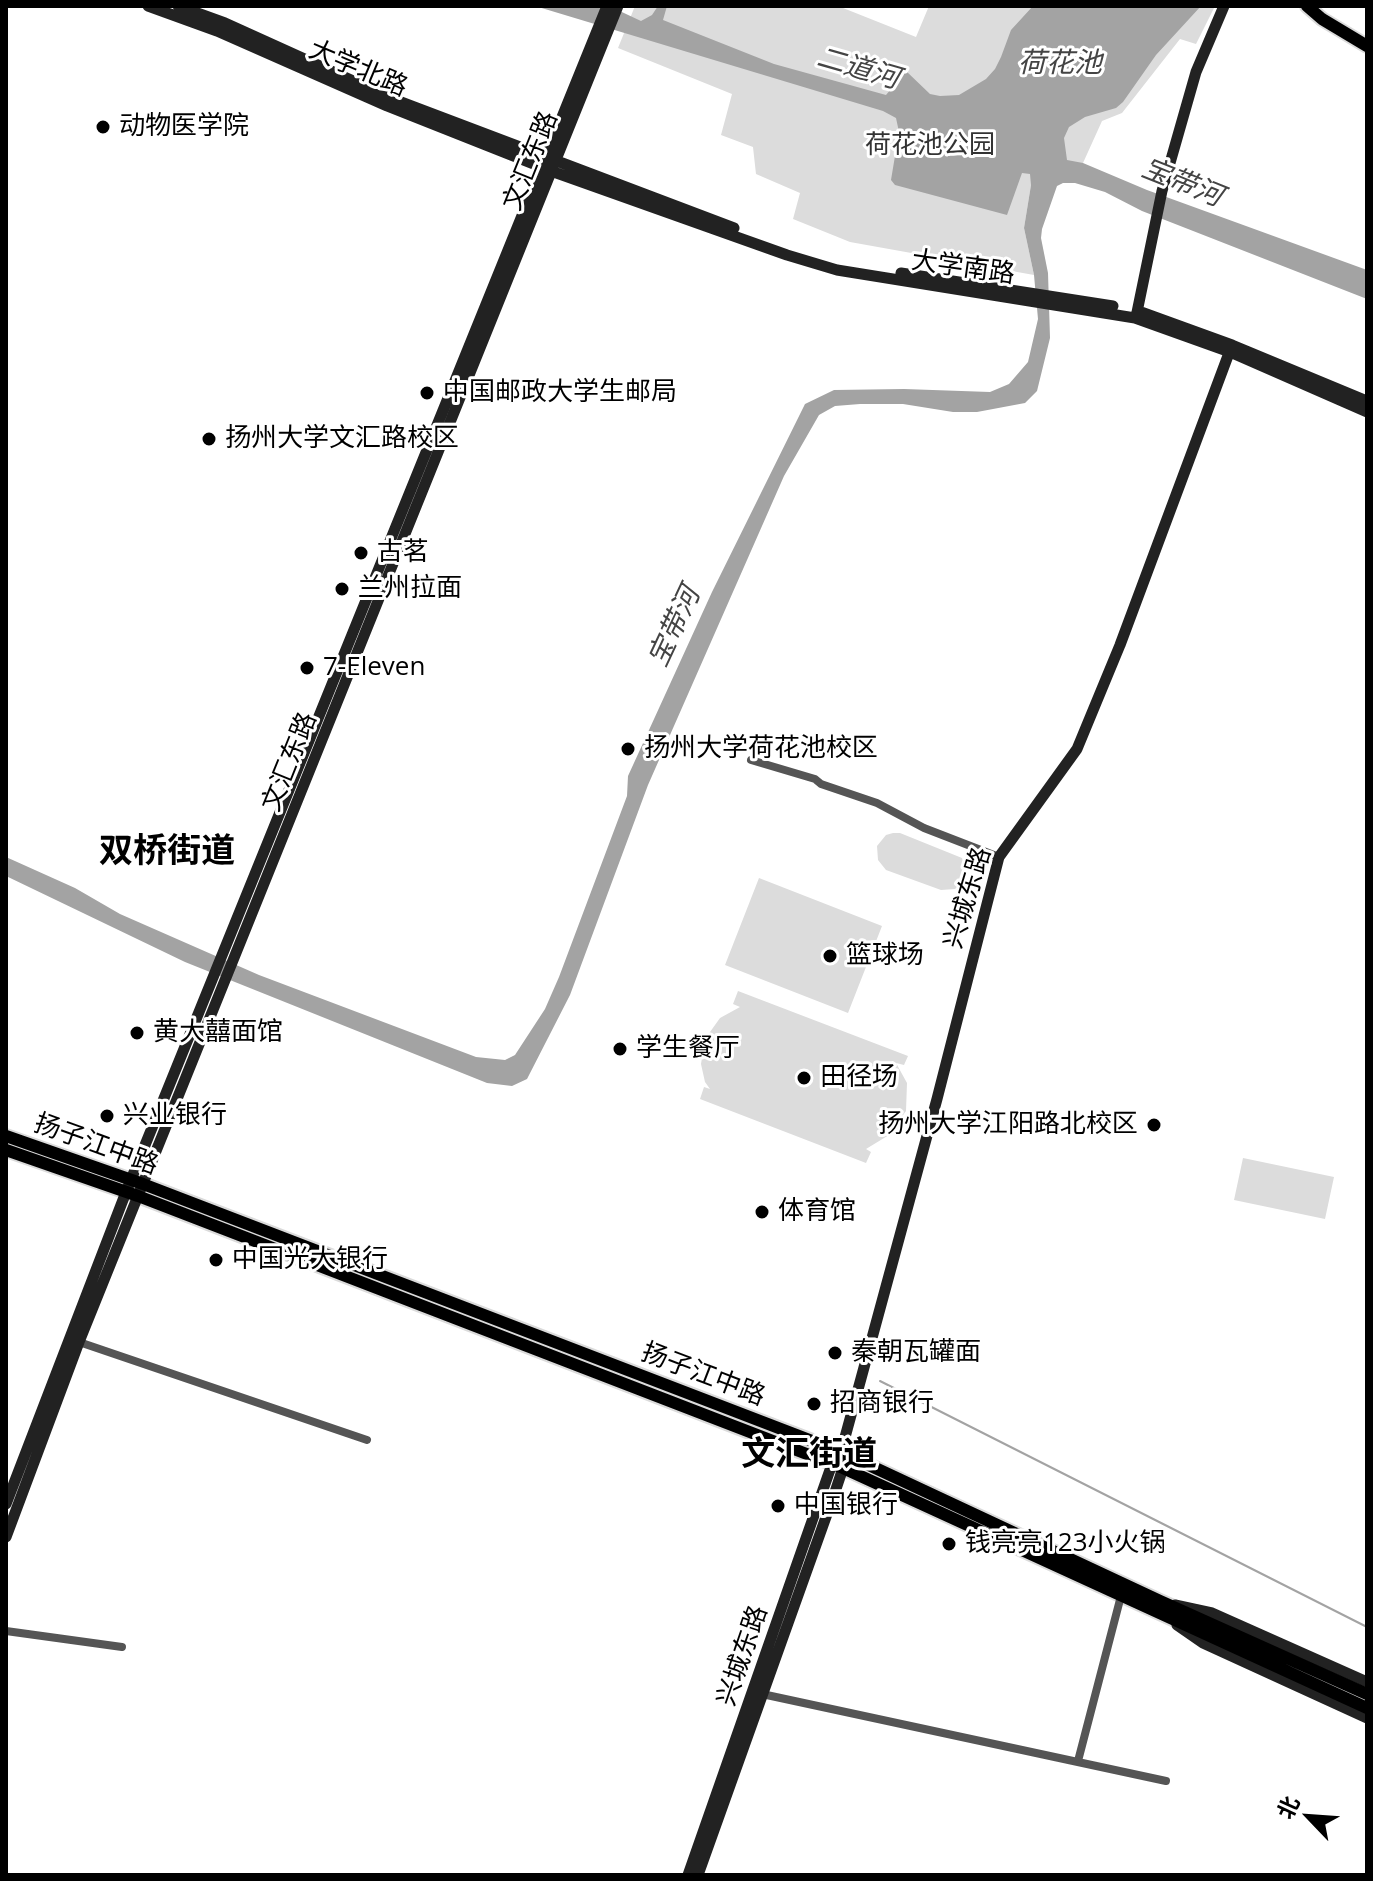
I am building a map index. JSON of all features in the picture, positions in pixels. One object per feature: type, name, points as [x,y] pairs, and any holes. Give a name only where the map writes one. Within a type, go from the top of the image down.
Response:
[{"type":"main road","points":[[1307,6],[1322,19],[1367,46]]},
{"type":"main road","points":[[1319,6],[1367,37]]},
{"type":"main road","name":"扬子江中路","points":[[6,1136],[837,1466],[1123,1589]]},
{"type":"main road","name":"扬子江中路","points":[[6,1150],[134,1188],[841,1452],[1367,1708]]},
{"type":"main road","name":"扬子江中路","points":[[1158,1606],[1367,1694]]},
{"type":"street","name":"大学北路","points":[[148,6],[217,31],[387,106],[548,165]]},
{"type":"street","name":"大学北路","points":[[178,6],[225,23],[548,165]]},
{"type":"street","name":"文汇东路","points":[[6,1504],[600,36],[607,6]]},
{"type":"street","name":"文汇东路","points":[[600,36],[618,6]]},
{"type":"street","points":[[1136,314],[1162,191],[1196,72],[1224,6]]},
{"type":"street","name":"大学南路","points":[[548,165],[839,264],[1136,314],[1367,401]]},
{"type":"street","name":"大学南路","points":[[1231,348],[1367,412]]},
{"type":"street","name":"兴城东路","points":[[698,1875],[837,1466],[999,857],[1077,749],[1120,645],[1231,348]]},
{"type":"street","points":[[751,760],[815,779],[821,784],[877,803],[924,828],[999,857]]},
{"type":"street","name":"文汇东路","points":[[6,1537],[134,1188]]},
{"type":"street","points":[[79,1342],[367,1440]]},
{"type":"street","name":"兴城东路","points":[[688,1875],[837,1466]]},
{"type":"street","points":[[1078,1761],[1123,1589]]},
{"type":"street","points":[[1158,1606],[1212,1613],[1367,1682]]},
{"type":"street","points":[[1158,1606],[1203,1643],[1367,1718]]},
{"type":"street","points":[[6,1631],[122,1647]]},
{"type":"street","points":[[762,1694],[1166,1781]]},
{"type":"green space","name":"荷花池公园","points":[[635,6],[838,6],[916,37],[929,6],[1215,6],[1196,44],[1180,39],[1122,113],[1102,121],[1083,163],[1031,185],[1024,228],[1034,275],[850,242],[793,219],[800,193],[756,174],[753,147],[721,135],[732,94],[618,48]]},
{"type":"green space","points":[[893,833],[962,858],[967,872],[960,884],[955,889],[941,890],[886,870],[878,860],[877,846],[886,835]]},
{"type":"green space","points":[[759,878],[882,926],[848,1013],[725,965]]},
{"type":"green space","name":"田径场","points":[[738,991],[908,1056],[904,1065],[896,1063],[907,1083],[906,1111],[889,1135],[866,1149],[871,1152],[866,1163],[700,1099],[704,1087],[710,1089],[701,1064],[705,1039],[720,1018],[740,1007],[733,1004]]},
{"type":"green space","points":[[1243,1158],[1334,1177],[1325,1219],[1234,1200]]},
{"type":"water","name":"荷花池","points":[[535,6],[609,6],[641,21],[652,15],[658,6],[667,6],[663,20],[774,64],[886,95],[906,71],[930,94],[940,96],[959,95],[986,79],[995,69],[1011,30],[1033,6],[1201,6],[1156,55],[1123,102],[1116,108],[1085,117],[1069,127],[1064,138],[1067,160],[1083,163],[1147,190],[1367,270],[1367,299],[1142,211],[1105,192],[1075,183],[1057,186],[1041,238],[1048,273],[1050,338],[1037,391],[1025,403],[977,412],[953,412],[903,404],[860,404],[835,406],[819,415],[784,476],[648,785],[570,995],[527,1079],[512,1086],[487,1083],[185,962],[6,876],[6,857],[75,888],[120,914],[259,975],[476,1057],[505,1060],[515,1055],[545,1009],[627,796],[628,776],[712,592],[805,404],[834,390],[990,392],[1009,384],[1028,362],[1038,319],[1034,275],[1024,228],[1030,174],[1022,173],[1007,215],[895,185],[891,180],[899,132],[896,118],[883,111]]},
{"type":"waterway","points":[[880,1381],[1367,1627]]},
{"type":"place","name":"动物医学院","points":[[103,127]]},
{"type":"place","name":"中国邮政大学生邮局","points":[[427,393]]},
{"type":"place","name":"扬州大学文汇路校区","points":[[209,439]]},
{"type":"place","name":"古茗","points":[[361,553]]},
{"type":"place","name":"兰州拉面","points":[[342,589]]},
{"type":"place","name":"7-Eleven","points":[[307,668]]},
{"type":"place","name":"扬州大学荷花池校区","points":[[628,749]]},
{"type":"place","name":"篮球场","points":[[830,956]]},
{"type":"place","name":"黄大囍面馆","points":[[137,1033]]},
{"type":"place","name":"学生餐厅","points":[[620,1049]]},
{"type":"place","name":"田径场","points":[[804,1078]]},
{"type":"place","name":"兴业银行","points":[[107,1116]]},
{"type":"place","name":"扬州大学江阳路北校区","points":[[1154,1125]]},
{"type":"place","name":"体育馆","points":[[762,1212]]},
{"type":"place","name":"中国光大银行","points":[[216,1260]]},
{"type":"place","name":"秦朝瓦罐面","points":[[835,1353]]},
{"type":"place","name":"招商银行","points":[[814,1404]]},
{"type":"place","name":"中国银行","points":[[778,1506]]},
{"type":"place","name":"钱亮亮123小火锅","points":[[949,1544]]},
{"type":"district","name":"双桥街道","points":[[167,852]]},
{"type":"district","name":"文汇街道","points":[[809,1455]]},
{"type":"water label","name":"二道河","points":[[858,69]]},
{"type":"water label","name":"宝带河","points":[[1182,183]]},
{"type":"water label","name":"宝带河","points":[[675,627]]}]
